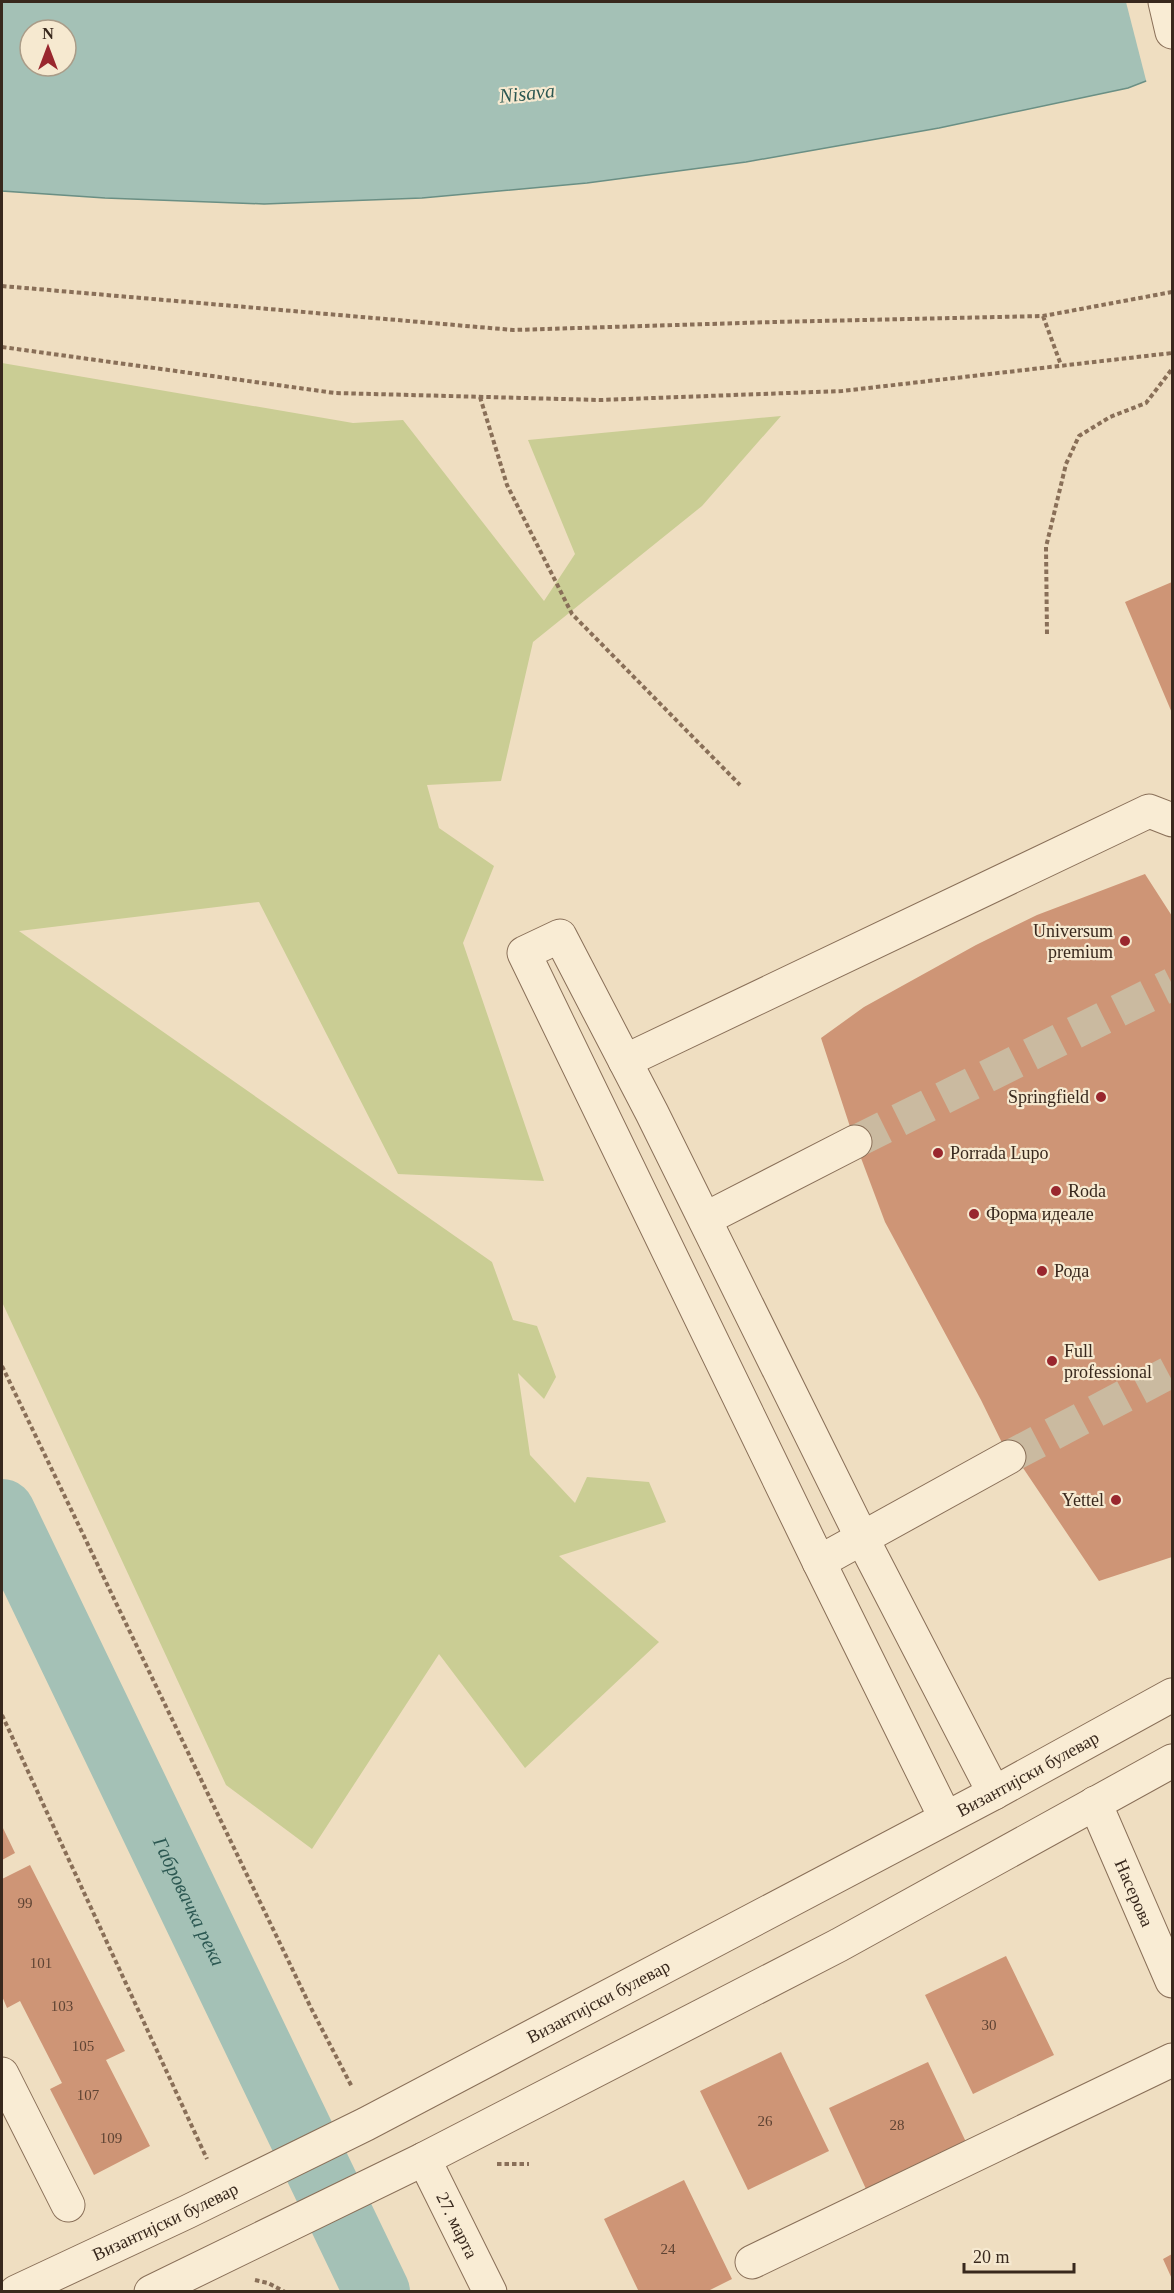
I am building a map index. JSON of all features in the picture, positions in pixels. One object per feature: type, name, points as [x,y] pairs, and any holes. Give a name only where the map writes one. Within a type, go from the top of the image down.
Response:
[{"type":"street","points":[[1166,2],[1173,32]]},
{"type":"street","points":[[625,1061],[1149,811],[1173,820]]},
{"type":"street","points":[[945,1817],[683,1284],[524,953],[560,936],[652,1113],[862,1538],[994,1793]]},
{"type":"street","points":[[611,1135],[652,1113]]},
{"type":"street","points":[[705,1219],[855,1142]]},
{"type":"street","points":[[683,1284],[727,1265]]},
{"type":"street","points":[[819,1562],[1009,1457]]},
{"type":"street","name":"Византијски булевар","points":[[16,2292],[366,2124],[994,1793],[1173,1695]]},
{"type":"street","points":[[151,2292],[424,2159],[839,1945],[1173,1761]]},
{"type":"street","name":"Насерова","points":[[1095,1803],[1173,1981]]},
{"type":"street","points":[[752,2262],[1173,2060]]},
{"type":"street","points":[[2,2074],[68,2205]]},
{"type":"street","name":"27. марта","points":[[424,2159],[490,2292]]},
{"type":"path","points":[[2,286],[513,330],[1043,316],[1173,292]]},
{"type":"path","points":[[1043,316],[1061,365]]},
{"type":"path","points":[[2,347],[335,393],[600,400],[842,392],[1173,353]]},
{"type":"path","points":[[1047,634],[1046,547],[1070,454],[1079,436],[1110,417],[1146,403],[1173,369]]},
{"type":"path","points":[[480,397],[507,485],[572,614],[740,785]]},
{"type":"path","points":[[2,1366],[312,2010],[352,2087]]},
{"type":"path","points":[[2,1715],[207,2159]]},
{"type":"green space","points":[[2,363],[353,423],[403,420],[544,601],[575,554],[528,440],[781,416],[702,506],[533,642],[501,781],[427,785],[439,828],[494,866],[463,943],[544,1181],[398,1174],[259,902],[19,931],[492,1262],[513,1320],[537,1326],[556,1377],[544,1399],[518,1373],[530,1455],[575,1503],[587,1477],[649,1482],[666,1522],[559,1556],[659,1642],[525,1768],[439,1654],[312,1849],[226,1785],[2,1302]]},
{"type":"water","name":"Nisava","points":[[2,2],[1172,2],[1172,71],[1128,88],[939,128],[746,162],[587,183],[422,198],[264,204],[105,198],[2,191]]},
{"type":"pier","points":[[1126,2],[1172,2],[1172,74],[1147,84]]},
{"type":"building","points":[[1172,582],[1172,713],[1125,602]]},
{"type":"building","name":"Рода","points":[[1145,874],[1172,916],[1172,1557],[1099,1581],[1015,1456],[1009,1457],[981,1400],[885,1222],[855,1142],[821,1038],[864,1007],[976,945],[1037,915]]},
{"type":"building","points":[[2,1826],[15,1853],[2,1860]]},
{"type":"building","points":[[30,1865],[125,2051],[106,2060],[150,2146],[94,2175],[50,2089],[62,2083],[20,2001],[7,2008],[2,1996],[2,1879]]},
{"type":"building","points":[[1006,1956],[1054,2055],[973,2094],[925,1995]]},
{"type":"building","points":[[781,2052],[829,2151],[748,2190],[700,2091]]},
{"type":"building","points":[[928,2062],[966,2142],[866,2189],[829,2108]]},
{"type":"building","points":[[684,2180],[732,2279],[706,2292],[639,2292],[604,2219]]},
{"type":"building","points":[[1172,2254],[1172,2279],[1163,2259]]},
{"type":"waterway","name":"Габровачка река","points":[[2,1512],[377,2292]]},
{"type":"tunnel","points":[[855,1142],[1172,984]]},
{"type":"tunnel","points":[[1009,1457],[1172,1371]]},
{"type":"place","name":"Universum premium","points":[[1125,941]]},
{"type":"place","name":"Springfield","points":[[1101,1097]]},
{"type":"place","name":"Porrada Lupo","points":[[938,1153]]},
{"type":"place","name":"Roda","points":[[1056,1191]]},
{"type":"place","name":"Форма идеале","points":[[974,1214]]},
{"type":"place","name":"Рода","points":[[1042,1271]]},
{"type":"place","name":"Full professional","points":[[1052,1361]]},
{"type":"place","name":"Yettel","points":[[1116,1500]]}]
